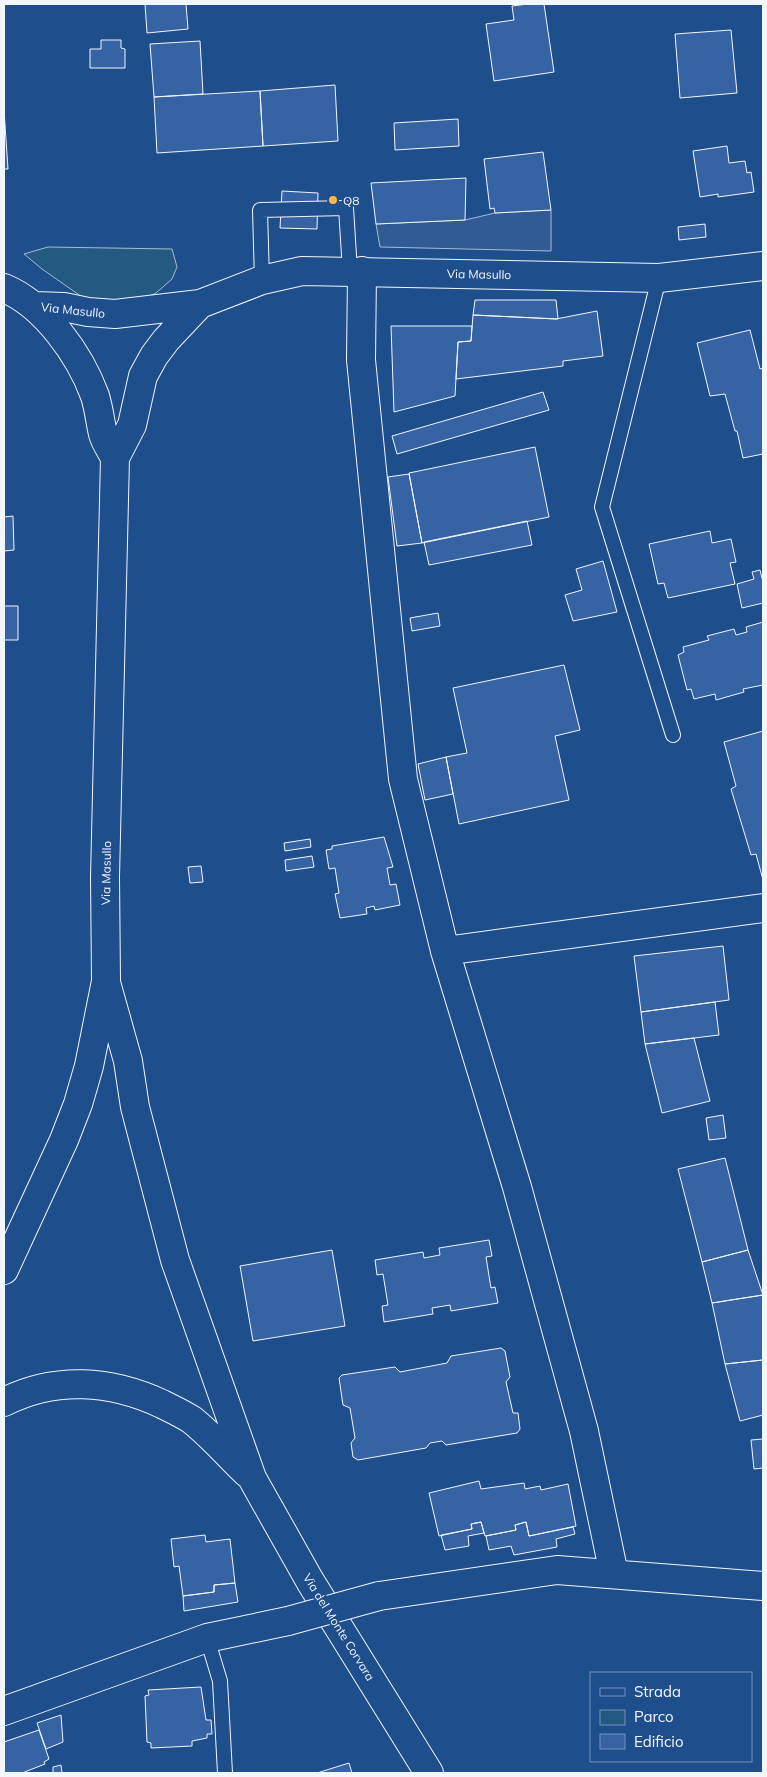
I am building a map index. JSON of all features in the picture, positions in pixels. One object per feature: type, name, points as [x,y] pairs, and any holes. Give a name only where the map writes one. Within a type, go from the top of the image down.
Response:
[{"type":"main road","name":"Via Masullo","points":[[35,306],[64,307],[88,312],[115,314],[200,304],[262,280],[302,270],[659,278],[763,266]]},
{"type":"main road","points":[[356,271],[361,360],[403,778],[445,951],[517,1187],[581,1422],[614,1574]]},
{"type":"main road","name":"Via Masullo","points":[[4,288],[35,306],[66,342],[88,380],[95,397],[103,436],[115,458]]},
{"type":"main road","name":"Via Masullo","points":[[4,1270],[64,1140],[78,1104],[89,1066],[106,981],[106,867],[115,458],[132,425],[143,376],[154,356],[166,340],[200,304]]},
{"type":"main road","points":[[445,951],[763,908]]},
{"type":"main road","points":[[106,981],[128,1061],[135,1107],[175,1260],[252,1478]]},
{"type":"main road","points":[[4,1402],[40,1388],[66,1384],[91,1384],[119,1388],[144,1396],[191,1420],[252,1478]]},
{"type":"main road","name":"Via del Monte Corvara","points":[[252,1478],[310,1581],[429,1773]]},
{"type":"main road","points":[[4,1712],[207,1638],[288,1621],[379,1596],[557,1570],[763,1586]]},
{"type":"lane","points":[[262,280],[260,210],[346,208],[356,271]]},
{"type":"lane","points":[[659,278],[602,507],[673,735]]},
{"type":"lane","points":[[207,1638],[220,1681],[225,1773]]},
{"type":"green space","points":[[48,247],[172,249],[177,267],[172,279],[156,293],[137,302],[85,299],[24,254]]},
{"type":"shaded area","points":[[551,210],[551,251],[380,247],[376,224],[465,220],[495,213]]},
{"type":"building","points":[[145,4],[186,4],[188,29],[147,33]]},
{"type":"building","points":[[544,4],[554,72],[494,81],[486,24],[514,20],[512,6]]},
{"type":"building","points":[[731,30],[737,93],[680,98],[675,34]]},
{"type":"building","points":[[101,40],[121,40],[121,48],[125,49],[125,68],[90,68],[90,49],[101,49]]},
{"type":"building","points":[[200,41],[203,94],[154,97],[150,44]]},
{"type":"building","points":[[335,85],[338,141],[263,146],[260,91]]},
{"type":"building","points":[[260,91],[263,146],[157,153],[154,97]]},
{"type":"building","points":[[4,110],[8,169],[4,169]]},
{"type":"building","points":[[458,119],[459,146],[395,150],[394,123]]},
{"type":"building","points":[[727,146],[729,163],[745,161],[747,173],[751,172],[754,192],[718,197],[718,194],[700,197],[693,151]]},
{"type":"building","points":[[543,152],[551,210],[495,213],[494,208],[490,209],[484,159]]},
{"type":"building","points":[[466,178],[465,220],[376,224],[371,183]]},
{"type":"building","points":[[282,191],[318,193],[317,229],[280,228]]},
{"type":"building","points":[[705,224],[706,237],[679,240],[678,227]]},
{"type":"building","points":[[475,300],[556,300],[558,319],[473,315]]},
{"type":"building","points":[[597,311],[603,356],[563,361],[563,366],[456,379],[458,342],[471,341],[473,315],[556,319]]},
{"type":"building","points":[[391,326],[472,326],[471,341],[458,342],[455,396],[394,412]]},
{"type":"building","points":[[750,330],[760,369],[763,368],[763,454],[743,458],[737,431],[735,431],[725,394],[710,396],[697,343]]},
{"type":"building","points":[[543,392],[549,410],[397,454],[392,436]]},
{"type":"building","points":[[535,447],[549,517],[422,543],[409,473]]},
{"type":"building","points":[[409,474],[422,543],[397,546],[388,477]]},
{"type":"building","points":[[13,516],[14,550],[4,551],[4,517]]},
{"type":"building","points":[[527,521],[532,545],[429,565],[424,542]]},
{"type":"building","points":[[710,531],[712,543],[731,539],[736,562],[730,563],[735,584],[668,598],[664,583],[658,584],[649,544]]},
{"type":"building","points":[[603,561],[617,612],[573,621],[565,595],[582,590],[576,569]]},
{"type":"building","points":[[760,570],[763,582],[763,603],[742,608],[737,584],[754,579],[752,572]]},
{"type":"building","points":[[4,606],[18,606],[18,640],[4,640]]},
{"type":"building","points":[[438,613],[440,626],[412,631],[410,618]]},
{"type":"building","points":[[763,622],[763,685],[743,689],[744,692],[716,700],[715,694],[694,699],[691,689],[687,690],[678,655],[684,652],[683,647],[709,640],[707,636],[734,629],[736,635],[747,632],[746,627]]},
{"type":"building","points":[[564,665],[580,730],[555,736],[569,800],[459,824],[446,757],[467,753],[453,688]]},
{"type":"building","points":[[763,731],[763,880],[756,854],[751,855],[731,789],[736,786],[724,742]]},
{"type":"building","points":[[446,757],[453,794],[425,800],[418,764]]},
{"type":"building","points":[[384,837],[393,867],[387,868],[390,885],[396,884],[400,905],[375,910],[374,906],[366,908],[367,914],[340,918],[335,894],[339,893],[335,868],[329,869],[326,850],[332,849],[332,846]]},
{"type":"building","points":[[310,839],[311,847],[285,851],[284,843]]},
{"type":"building","points":[[312,856],[314,867],[286,871],[285,860]]},
{"type":"building","points":[[201,866],[203,882],[190,883],[188,867]]},
{"type":"building","points":[[723,946],[729,1000],[641,1012],[634,956]]},
{"type":"building","points":[[715,1002],[719,1035],[645,1044],[641,1012]]},
{"type":"building","points":[[694,1038],[710,1101],[662,1113],[645,1044]]},
{"type":"building","points":[[723,1115],[726,1138],[709,1140],[706,1118]]},
{"type":"building","points":[[725,1158],[748,1250],[702,1262],[678,1169]]},
{"type":"building","points":[[489,1240],[492,1256],[486,1257],[491,1288],[495,1287],[498,1303],[451,1311],[450,1305],[432,1308],[433,1314],[384,1322],[382,1306],[388,1305],[383,1274],[377,1275],[375,1260],[423,1252],[424,1258],[440,1255],[439,1248]]},
{"type":"building","points":[[332,1250],[345,1326],[253,1341],[240,1266]]},
{"type":"building","points":[[748,1250],[763,1295],[712,1303],[702,1262]]},
{"type":"building","points":[[763,1295],[763,1360],[725,1364],[712,1303]]},
{"type":"building","points":[[501,1348],[505,1351],[510,1377],[506,1382],[513,1413],[518,1413],[520,1429],[517,1433],[446,1445],[442,1441],[430,1443],[426,1448],[358,1460],[353,1457],[351,1443],[355,1438],[350,1408],[343,1405],[339,1378],[342,1375],[395,1367],[400,1372],[447,1363],[451,1356]]},
{"type":"building","points":[[763,1360],[763,1415],[740,1421],[725,1364]]},
{"type":"building","points":[[763,1439],[763,1468],[754,1469],[751,1440]]},
{"type":"building","points":[[479,1481],[481,1489],[524,1483],[525,1489],[540,1486],[541,1490],[568,1484],[576,1526],[529,1536],[526,1522],[515,1525],[516,1530],[485,1536],[481,1522],[471,1524],[472,1529],[439,1536],[429,1493]]},
{"type":"building","points":[[481,1522],[484,1533],[468,1536],[469,1546],[445,1550],[441,1535],[472,1529],[471,1524]]},
{"type":"building","points":[[526,1522],[529,1536],[573,1527],[575,1534],[556,1539],[557,1547],[514,1555],[511,1546],[489,1550],[486,1536],[516,1530],[515,1525]]},
{"type":"building","points":[[205,1535],[206,1542],[230,1539],[235,1583],[214,1585],[214,1592],[183,1596],[179,1566],[174,1567],[171,1539]]},
{"type":"building","points":[[235,1583],[238,1602],[184,1611],[183,1596],[214,1592],[214,1585]]},
{"type":"building","points":[[201,1687],[206,1720],[211,1720],[212,1734],[207,1734],[207,1738],[192,1741],[192,1746],[151,1748],[151,1743],[147,1742],[145,1696],[149,1695],[148,1690]]},
{"type":"building","points":[[61,1715],[63,1742],[46,1749],[37,1723]]},
{"type":"building","points":[[39,1730],[49,1759],[44,1762],[45,1764],[22,1773],[4,1773],[4,1742]]},
{"type":"building","points":[[349,1763],[352,1773],[317,1773]]},
{"type":"building","points":[[61,1765],[62,1773],[53,1773],[53,1767]]},
{"type":"place","name":"Q8","points":[[333,200]]}]
